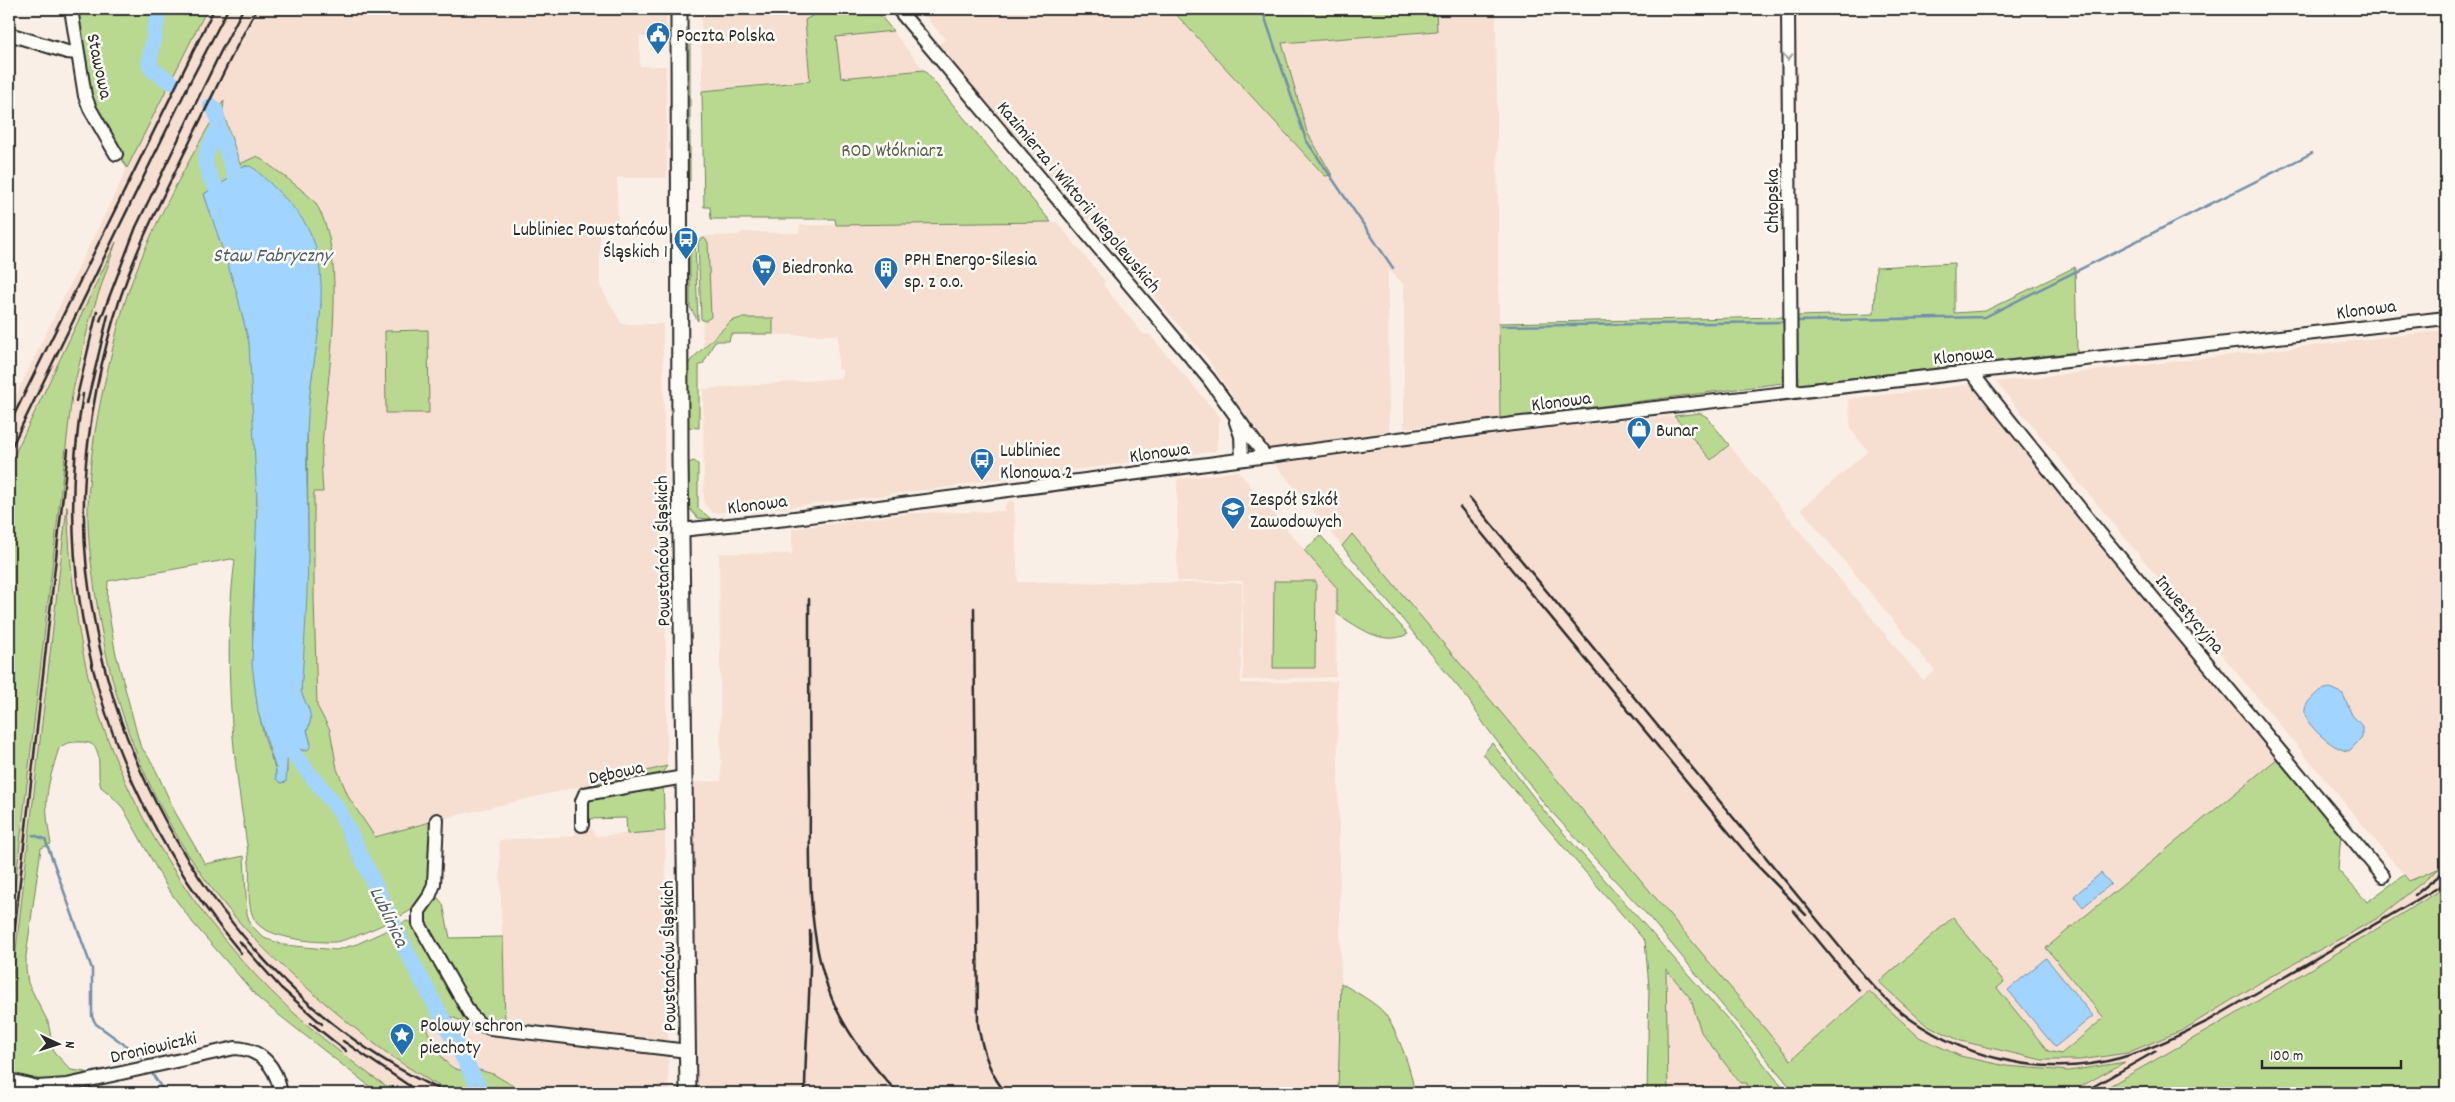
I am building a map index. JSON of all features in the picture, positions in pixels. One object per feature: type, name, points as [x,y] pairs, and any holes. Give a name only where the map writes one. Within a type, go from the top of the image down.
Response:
[{"type":"main road","name":"Powstańców Śląskich","points":[[679,9],[681,530],[688,1093]]},
{"type":"street","name":"Stawowa","points":[[71,9],[77,53],[88,103],[116,154]]},
{"type":"street","name":"Kazimierza i Wiktorii Niegolewskich","points":[[898,9],[1209,379],[1231,410]]},
{"type":"street","name":"Chłopska","points":[[1788,9],[1791,392]]},
{"type":"street","points":[[9,34],[67,52],[77,53]]},
{"type":"street","name":"Klonowa","points":[[681,530],[786,519],[1265,456],[1791,392],[2446,318]]},
{"type":"street","name":"Inwestycyjna","points":[[1971,372],[2098,530],[2383,876]]},
{"type":"street","points":[[1231,410],[1265,456]]},
{"type":"street","points":[[1231,410],[1241,436],[1242,459]]},
{"type":"street","name":"Dębowa","points":[[582,825],[582,801],[585,794],[684,777]]},
{"type":"street","points":[[437,820],[434,884],[429,898],[419,911],[417,919],[428,944],[474,1019],[490,1028],[688,1052]]},
{"type":"street","name":"Droniowiczki","points":[[9,1080],[38,1087],[66,1085],[235,1048],[249,1050],[266,1059],[276,1074],[281,1093]]},
{"type":"shaded area","points":[[199,9],[666,9],[667,37],[640,37],[640,66],[666,66],[667,178],[617,178],[618,223],[600,223],[600,286],[622,324],[663,324],[667,766],[458,815],[375,837],[349,798],[337,769],[330,730],[317,706],[314,492],[323,491],[322,450],[334,295],[240,164],[223,112],[223,102],[168,198],[135,272],[119,322],[98,411],[87,508],[90,563],[106,656],[123,721],[158,806],[182,846],[278,963],[436,1085],[459,1093],[398,1093],[376,1080],[306,1024],[263,985],[194,903],[166,861],[138,810],[103,729],[85,663],[70,569],[66,510],[9,1010],[9,939],[64,448],[80,357],[90,319],[114,248],[9,466],[9,409],[121,181]]},
{"type":"shaded area","points":[[701,9],[875,9],[924,70],[702,91]]},
{"type":"shaded area","points":[[919,9],[1170,9],[1326,176],[1332,175],[1307,132],[1282,43],[1437,31],[1436,9],[1496,9],[1500,419],[1404,428],[1404,285],[1388,269],[1389,431],[1272,449],[1265,444],[1207,358],[938,45],[945,39]]},
{"type":"shaded area","points":[[1057,222],[1105,281],[1103,285],[1143,334],[1149,334],[1220,417],[1216,451],[999,480],[991,479],[957,486],[790,507],[713,513],[704,504],[703,389],[842,378],[842,370],[838,369],[838,335],[718,335],[703,349],[700,239],[705,236],[738,235],[742,232],[799,233],[800,225]]},
{"type":"shaded area","points":[[2446,330],[2446,887],[2231,1017],[2097,1093],[2069,1093],[2124,1063],[2069,1071],[2006,1066],[1960,1056],[1919,1037],[1869,991],[1791,1061],[1352,535],[1342,546],[1275,464],[1550,428],[1674,416],[1710,460],[1729,445],[1923,680],[1935,671],[1801,509],[1868,451],[1851,430],[1848,399],[1973,384],[2278,758],[2046,948],[2105,1018],[2061,1054],[2048,1051],[1997,988],[2003,983],[1953,917],[1961,1041],[2042,1060],[2183,1030],[2438,869],[2409,881],[1996,382]]},
{"type":"shaded area","name":"Zespół Szkół Zawodowych","points":[[1238,471],[1337,588],[1336,677],[1243,680],[1243,581],[1177,581],[1177,479]]},
{"type":"shaded area","points":[[1009,501],[1014,501],[1018,582],[1242,583],[1241,683],[1337,681],[1341,983],[1338,1093],[694,1093],[692,782],[721,781],[719,553],[792,554],[792,529],[911,513],[1005,511],[1005,505]]},
{"type":"shaded area","points":[[578,829],[592,829],[596,836],[665,831],[669,1093],[526,1093],[493,1074],[456,1069],[446,1064],[427,1030],[432,1022],[446,1015],[462,1021],[473,1035],[488,1031],[505,1033],[499,840],[573,836]]},
{"type":"shaded area","points":[[1665,968],[1691,999],[1701,1032],[1747,1083],[1748,1093],[1668,1093]]},
{"type":"green space","points":[[76,9],[207,9],[127,168],[92,106]]},
{"type":"green space","name":"ROD Włókniarz","points":[[812,9],[875,9],[893,31],[836,37],[841,78],[924,70],[1051,222],[836,225],[835,219],[711,219],[710,207],[704,207],[702,91],[810,81],[805,20],[812,16]]},
{"type":"green space","points":[[1171,9],[1436,9],[1437,31],[1282,43],[1307,132],[1332,175],[1325,176]]},
{"type":"green space","points":[[683,37],[690,37],[690,181],[685,183]]},
{"type":"green space","points":[[224,100],[223,112],[240,164],[257,156],[312,199],[326,228],[332,257],[334,289],[331,358],[322,455],[323,492],[314,492],[317,706],[330,730],[337,769],[349,798],[375,837],[434,821],[430,877],[423,898],[418,905],[391,921],[342,941],[317,942],[281,936],[270,932],[256,922],[249,901],[249,863],[240,800],[231,705],[229,647],[235,560],[231,559],[108,581],[107,602],[115,650],[140,745],[153,764],[175,812],[205,864],[244,856],[247,914],[251,925],[264,938],[284,945],[336,950],[357,944],[407,921],[414,923],[471,1025],[467,1026],[462,1021],[446,1015],[432,1022],[427,1030],[439,1052],[449,1065],[456,1069],[472,1068],[493,1074],[526,1093],[466,1094],[448,1090],[433,1083],[389,1055],[361,1033],[264,949],[227,908],[195,865],[167,819],[144,771],[124,720],[109,667],[98,611],[88,533],[90,470],[95,433],[115,338],[132,282],[166,205]],"holes":[[[236,165],[239,167],[247,166],[321,304],[307,415],[308,542],[301,692],[310,715],[307,730],[311,745],[304,751],[293,746],[288,747],[286,752],[287,772],[276,779],[276,770],[257,704],[254,671],[253,603],[257,501],[254,401],[249,342],[237,286],[204,194],[232,177],[231,168]]]},
{"type":"green space","points":[[704,238],[708,242],[711,317],[705,321],[701,319],[698,241]]},
{"type":"green space","points":[[116,242],[90,319],[72,395],[9,939],[9,466]]},
{"type":"green space","points":[[695,242],[698,321],[690,307],[690,248]]},
{"type":"green space","points":[[1954,263],[1954,313],[1985,311],[2075,267],[2077,352],[1799,384],[1796,316],[1874,314],[1876,267]]},
{"type":"green space","points":[[1785,317],[1783,383],[1500,419],[1499,323]]},
{"type":"green space","points":[[741,318],[773,318],[773,334],[731,334],[729,341],[715,341],[703,364],[699,365],[699,428],[687,427],[687,368],[690,361],[731,321]]},
{"type":"green space","points":[[428,330],[429,413],[386,413],[385,331]]},
{"type":"green space","points":[[1700,413],[1707,417],[1729,445],[1711,460],[1674,416]]},
{"type":"green space","points":[[694,461],[698,464],[698,508],[711,519],[698,518],[688,507],[688,463]]},
{"type":"green space","points":[[67,506],[77,619],[88,675],[104,729],[122,774],[143,818],[167,859],[194,899],[223,938],[254,974],[325,1040],[370,1075],[398,1093],[378,1093],[260,1000],[193,923],[168,889],[123,808],[101,787],[99,759],[95,747],[90,743],[82,742],[67,743],[59,748],[51,775],[47,795],[47,816],[51,844],[41,848],[26,956],[26,969],[28,983],[48,1022],[54,1052],[71,1070],[86,1072],[68,1080],[48,1082],[9,1074],[9,1010]]},
{"type":"green space","points":[[1352,534],[1791,1060],[1869,991],[1919,1037],[1960,1056],[2006,1066],[2069,1071],[2125,1062],[2069,1093],[1795,1093],[1649,917],[1546,806],[1484,724],[1468,699],[1342,546]]},
{"type":"green space","points":[[1321,536],[1408,634],[1389,638],[1380,637],[1371,634],[1337,614],[1337,588],[1304,550]]},
{"type":"green space","points":[[1274,581],[1316,581],[1315,668],[1273,668]]},
{"type":"green space","points":[[1492,743],[1545,812],[1731,1023],[1787,1093],[1748,1093],[1747,1083],[1740,1083],[1701,1032],[1691,999],[1666,969],[1668,1093],[1647,1093],[1649,987],[1645,941],[1483,754]]},
{"type":"green space","points":[[2278,758],[2341,834],[2338,870],[2367,902],[2404,875],[2409,881],[2440,868],[2378,918],[2266,979],[2183,1030],[2127,1053],[2080,1060],[2042,1060],[1961,1041],[1925,1024],[1879,982],[1953,917],[2004,982],[1997,988],[2048,1051],[2061,1054],[2104,1018],[2046,948]]},
{"type":"green space","points":[[667,766],[661,775],[580,790],[581,787]]},
{"type":"green space","points":[[663,785],[665,831],[627,834],[626,818],[586,819],[588,799]]},
{"type":"green space","points":[[2446,887],[2446,1093],[2097,1093],[2231,1017]]},
{"type":"green space","points":[[438,898],[443,904],[450,938],[503,937],[505,1026],[486,1020],[472,1007],[449,976],[438,956],[429,937],[425,920],[428,906]]},
{"type":"green space","points":[[1341,983],[1371,1002],[1385,1014],[1404,1052],[1411,1074],[1414,1093],[1338,1093]]},
{"type":"water","name":"Staw Fabryczny","points":[[237,165],[239,167],[250,166],[255,169],[289,202],[304,222],[314,242],[319,263],[321,285],[319,328],[307,430],[308,540],[301,691],[310,714],[307,730],[311,745],[308,750],[288,747],[286,782],[281,783],[276,779],[276,770],[258,712],[252,664],[257,502],[249,343],[236,290],[204,194],[232,177],[231,168]]},
{"type":"water","points":[[2330,688],[2343,694],[2352,715],[2362,726],[2362,738],[2349,751],[2337,747],[2323,738],[2311,725],[2305,714],[2308,702],[2317,693]]},
{"type":"water","points":[[2101,873],[2111,884],[2083,907],[2074,896]]},
{"type":"water","points":[[2046,958],[2093,1016],[2055,1047],[2008,990]]},
{"type":"waterway","name":"Lublinica","points":[[159,9],[149,63],[153,70],[171,82]]},
{"type":"waterway","points":[[1262,9],[1306,140],[1393,268]]},
{"type":"waterway","points":[[211,106],[216,111],[219,128],[239,187]]},
{"type":"waterway","points":[[215,186],[207,169],[206,157],[210,144],[219,128]]},
{"type":"waterway","points":[[1796,321],[1985,317],[2312,153]]},
{"type":"waterway","points":[[1502,326],[1785,322]]},
{"type":"waterway","name":"Lublinica","points":[[282,726],[288,747],[339,810],[407,952],[482,1093]]},
{"type":"waterway","points":[[9,833],[15,834]]},
{"type":"waterway","points":[[33,835],[45,839],[92,969],[92,1017],[96,1024],[136,1053],[144,1062]]},
{"type":"waterway","points":[[153,1075],[165,1093]]},
{"type":"railway","points":[[9,425],[214,9]]},
{"type":"railway","points":[[9,452],[190,82],[228,9]]},
{"type":"railway","points":[[100,321],[136,227],[243,9]]},
{"type":"railway","points":[[257,9],[240,39],[157,208],[120,297],[101,366],[89,436],[84,533],[96,631],[124,728],[165,821],[220,906],[286,982],[362,1045],[447,1093]]},
{"type":"railway","points":[[76,401],[97,311]]},
{"type":"railway","points":[[87,403],[108,315]]},
{"type":"railway","points":[[83,394],[74,470],[74,545],[83,619],[99,691],[123,760],[155,827],[195,892],[241,953]]},
{"type":"railway","points":[[9,980],[68,450]]},
{"type":"railway","points":[[1470,498],[1871,984],[1897,1009],[1921,1026],[1974,1052],[2032,1065],[2062,1066],[2091,1064],[2120,1058],[2168,1040],[2214,1018]]},
{"type":"railway","points":[[1460,507],[1750,858],[1806,915]]},
{"type":"railway","points":[[809,599],[810,874],[814,929],[826,982],[842,1020],[864,1053],[898,1093]]},
{"type":"railway","points":[[974,608],[978,1024],[987,1061],[995,1078],[1006,1093]]},
{"type":"railway","points":[[2415,895],[2446,870]]},
{"type":"railway","points":[[2208,1021],[2446,883]]},
{"type":"railway","points":[[1793,910],[1859,990]]},
{"type":"railway","points":[[805,1093],[810,931]]},
{"type":"railway","points":[[239,941],[281,988],[322,1024]]},
{"type":"railway","points":[[311,1023],[346,1051]]},
{"type":"railway","points":[[343,1041],[420,1093]]},
{"type":"railway","points":[[2082,1093],[2156,1051]]},
{"type":"place","name":"Poczta Polska","points":[[658,55]]},
{"type":"place","name":"Lubliniec Powstańców Śląskich 1","points":[[686,260]]},
{"type":"place","name":"Biedronka","points":[[764,287]]},
{"type":"place","name":"PPH Energo-Silesia sp. z o.o.","points":[[886,290]]},
{"type":"place","name":"Bunar","points":[[1639,450]]},
{"type":"place","name":"Lubliniec Klonowa 2","points":[[982,481]]},
{"type":"place","name":"Zespół Szkół Zawodowych","points":[[1233,530]]},
{"type":"place","name":"Polowy schron piechoty","points":[[402,1056]]}]
